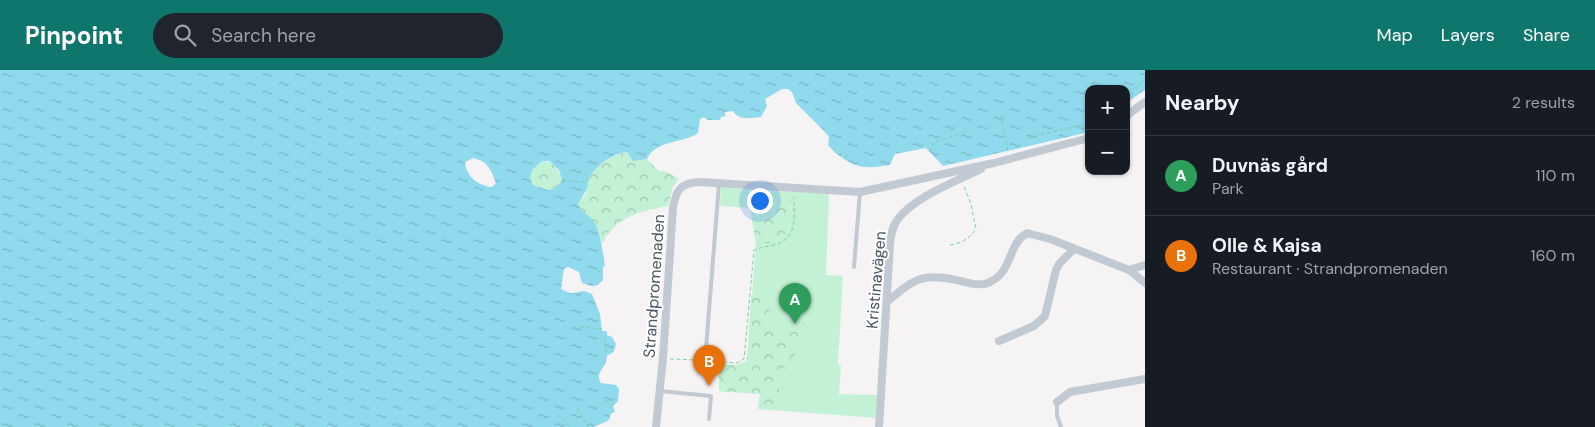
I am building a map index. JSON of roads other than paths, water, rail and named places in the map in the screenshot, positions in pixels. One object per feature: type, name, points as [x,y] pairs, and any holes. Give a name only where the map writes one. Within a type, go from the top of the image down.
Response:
[{"type":"street","points":[[1130,113],[1145,102]]},
{"type":"street","name":"Strandpromenaden","points":[[656,427],[675,197],[678,191],[687,184],[700,182],[860,192],[994,163],[1085,139]]},
{"type":"street","name":"Kristinavägen","points":[[879,427],[892,230],[897,219],[908,208],[948,184],[994,163]]},
{"type":"street","points":[[888,301],[911,282],[921,278],[939,277],[984,285],[1004,271],[1016,244],[1027,234],[1034,234],[1074,248],[1129,270],[1145,283]]},
{"type":"street","points":[[999,341],[1034,326],[1046,316],[1056,270],[1074,248]]},
{"type":"street","points":[[1129,270],[1145,265]]},
{"type":"street","points":[[1057,402],[1070,392],[1145,379]]},
{"type":"lane","points":[[705,361],[719,183]]},
{"type":"lane","points":[[854,267],[860,192]]},
{"type":"lane","points":[[660,391],[710,396],[709,419]]},
{"type":"lane","points":[[1057,402],[1057,416],[1061,427]]},
{"type":"water","points":[[0,70],[1145,70],[1145,90],[1130,100],[1130,85],[1085,85],[1085,133],[943,166],[926,148],[895,154],[890,165],[869,167],[850,163],[835,153],[828,145],[829,137],[796,103],[792,92],[788,89],[782,89],[765,99],[767,106],[761,117],[742,118],[733,111],[725,112],[725,116],[721,117],[720,120],[708,120],[704,117],[700,119],[698,133],[657,148],[647,159],[633,161],[627,152],[605,161],[589,177],[587,189],[578,204],[592,219],[597,228],[605,266],[603,267],[603,280],[598,285],[591,286],[582,283],[579,272],[568,267],[564,269],[561,289],[570,293],[584,291],[592,294],[600,314],[602,331],[607,331],[607,335],[612,337],[616,344],[614,351],[607,356],[599,376],[601,383],[616,385],[619,389],[618,401],[613,406],[615,412],[611,414],[608,421],[593,427],[0,427]],"holes":[[[473,158],[486,164],[492,174],[496,183],[492,187],[478,183],[468,172],[465,162]],[[542,161],[549,161],[559,170],[562,180],[555,188],[548,190],[533,185],[530,177],[533,169]]]},
{"type":"place","name":"Duvnäs gård","points":[[795,324]]},
{"type":"place","name":"Olle & Kajsa","points":[[709,386]]}]
